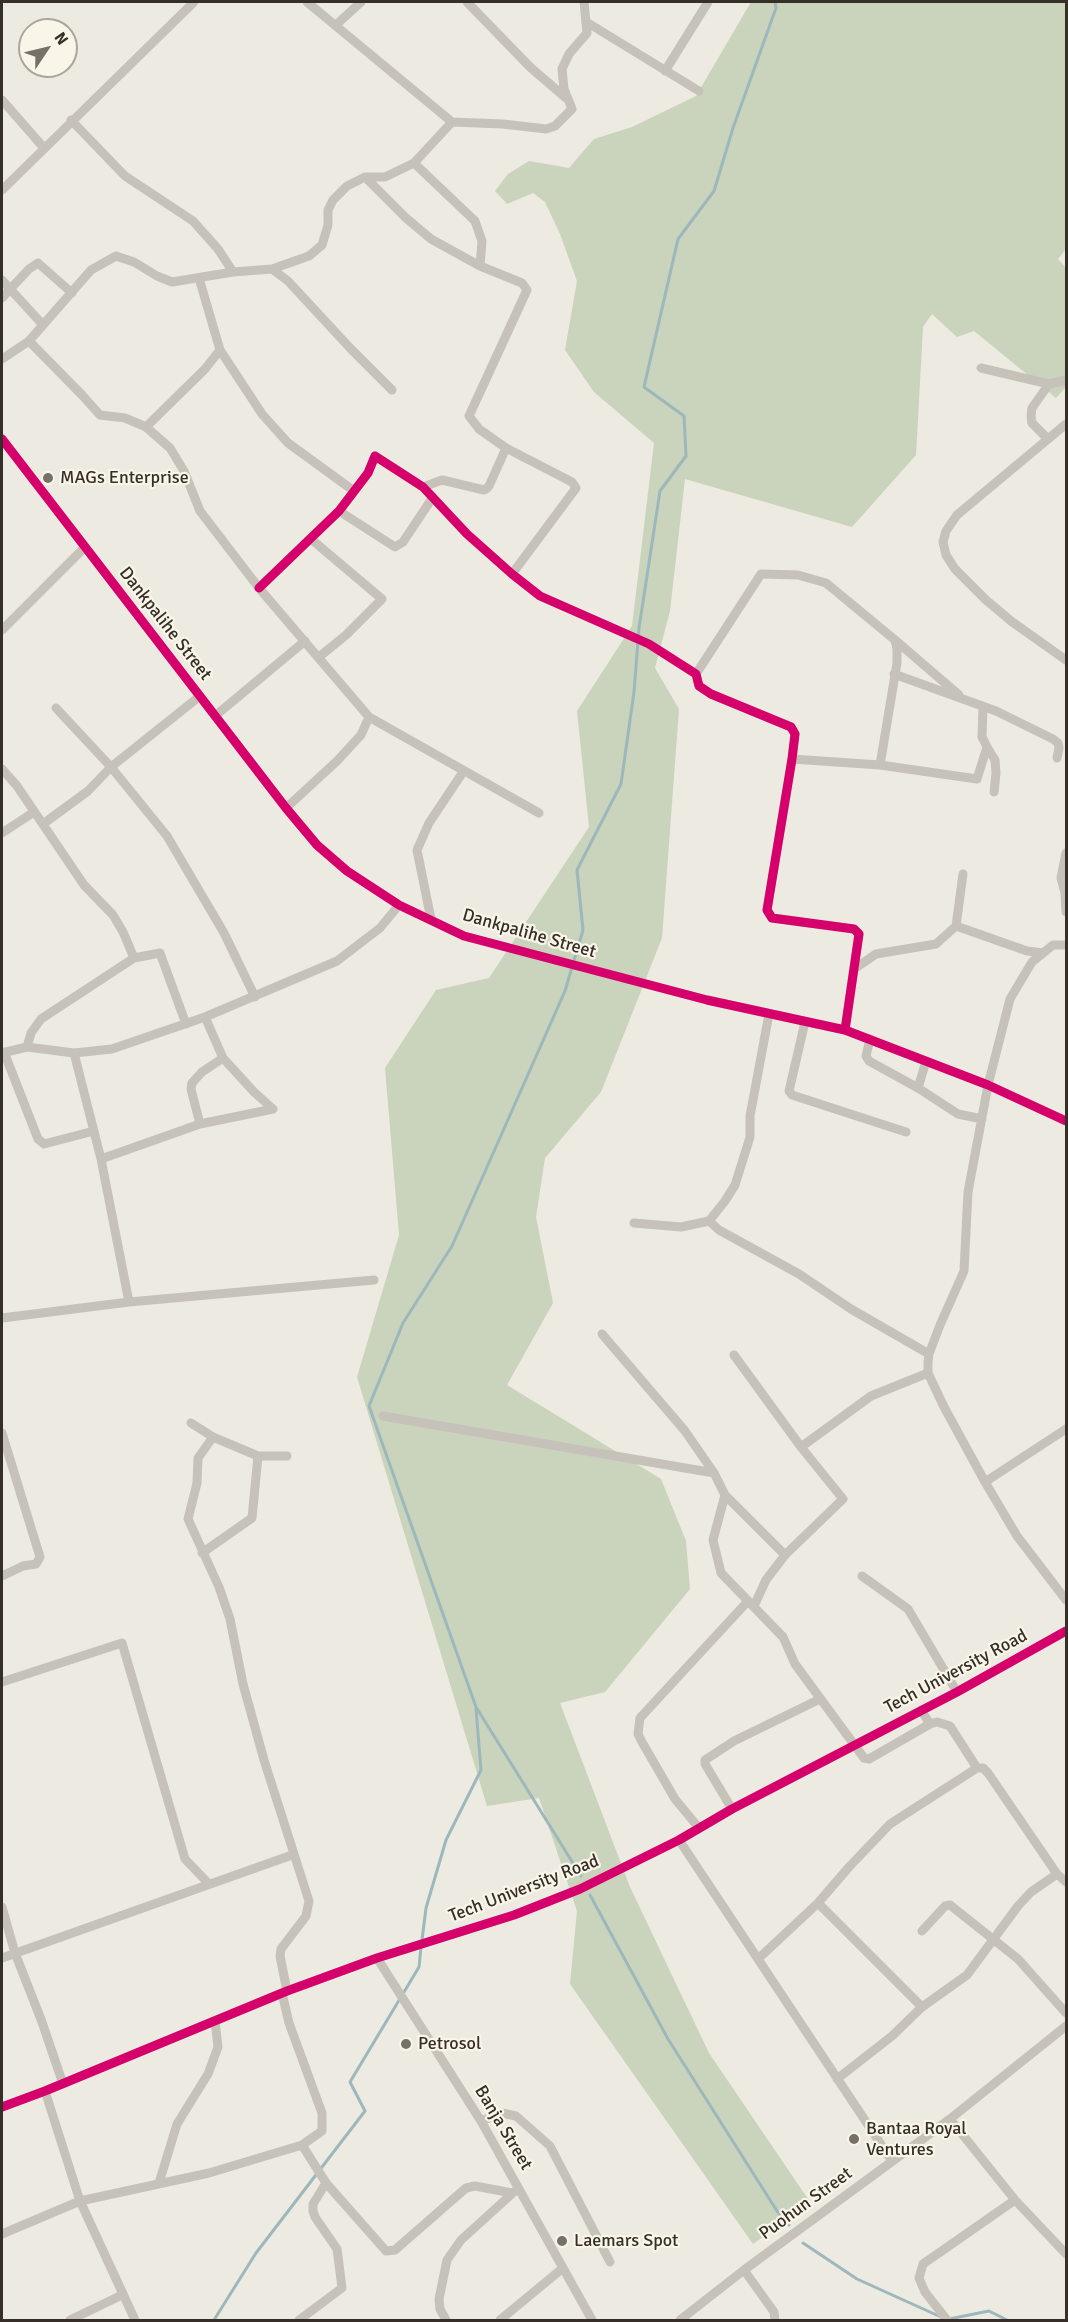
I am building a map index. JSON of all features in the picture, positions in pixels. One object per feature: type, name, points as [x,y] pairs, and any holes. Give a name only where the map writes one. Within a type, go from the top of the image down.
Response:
[{"type":"street","points":[[2,190],[194,2]]},
{"type":"street","points":[[307,2],[452,122],[546,129],[555,126],[570,114],[572,109],[562,78],[562,69],[569,54],[587,33],[588,23],[584,2]]},
{"type":"street","points":[[336,25],[361,2]]},
{"type":"street","points":[[467,2],[530,67],[568,99]]},
{"type":"street","points":[[665,71],[708,2]]},
{"type":"street","points":[[588,23],[699,91]]},
{"type":"street","points":[[2,100],[44,148]]},
{"type":"street","points":[[71,120],[124,176],[193,221],[218,249],[233,272]]},
{"type":"street","points":[[2,359],[29,341],[91,270],[116,256],[134,262],[172,282],[233,272],[272,269],[309,256],[322,244],[328,225],[328,210],[333,200],[347,186],[365,177],[386,177],[414,163],[452,122]]},
{"type":"street","points":[[414,163],[475,221],[482,241],[480,266]]},
{"type":"street","points":[[365,177],[406,218],[431,239],[480,266],[522,283],[526,290],[469,416],[479,429],[506,448],[572,482],[576,488],[512,574]]},
{"type":"street","points":[[2,298],[29,269],[38,263],[72,293]]},
{"type":"street","points":[[272,269],[288,281],[350,348],[393,390]]},
{"type":"street","points":[[199,278],[220,350],[262,414],[279,435],[354,491]]},
{"type":"street","points":[[2,280],[43,325]]},
{"type":"street","points":[[29,341],[100,415],[125,418],[146,427],[170,448],[184,471],[200,511],[259,588],[369,717],[539,813]]},
{"type":"street","points":[[146,427],[205,369],[220,350]]},
{"type":"street","points":[[981,368],[1049,384],[1066,380]]},
{"type":"street","points":[[1048,439],[1032,423],[1031,416],[1032,408],[1049,384]]},
{"type":"street","points":[[1066,424],[957,514],[946,531],[943,542],[946,555],[955,568],[986,600],[1066,660]]},
{"type":"street","name":"Dankpalihe Street","points":[[2,439],[285,807],[317,845],[347,871],[399,905],[464,936],[769,1014],[845,1030],[988,1085],[1066,1121]]},
{"type":"street","points":[[423,488],[442,480],[484,490],[489,486],[506,448]]},
{"type":"street","points":[[259,588],[339,511],[368,473],[375,456],[423,488],[467,534],[540,596],[649,644],[696,674],[699,686],[711,694],[791,728],[795,734],[792,759],[767,910],[772,918],[854,929],[859,934],[845,1030]]},
{"type":"street","points":[[339,511],[395,547],[403,542],[433,497]]},
{"type":"street","points":[[311,539],[382,599],[346,635],[319,657]]},
{"type":"street","points":[[2,630],[85,547]]},
{"type":"street","points":[[696,674],[761,574],[798,575],[826,583],[966,700]]},
{"type":"street","points":[[880,765],[897,663],[895,640]]},
{"type":"street","points":[[215,716],[305,641]]},
{"type":"street","points":[[894,674],[1005,715],[1053,739],[1058,743],[1057,758]]},
{"type":"street","points":[[43,824],[88,791],[111,767],[200,696]]},
{"type":"street","points":[[983,707],[982,737],[995,760],[994,792]]},
{"type":"street","points":[[56,708],[111,767],[166,836],[224,933],[255,997]]},
{"type":"street","points":[[285,807],[353,744],[369,717]]},
{"type":"street","points":[[792,759],[880,765],[977,779],[987,747]]},
{"type":"street","points":[[2,769],[17,786],[84,885],[113,915],[134,958]]},
{"type":"street","points":[[431,919],[417,850],[429,823],[463,772]]},
{"type":"street","points":[[2,832],[34,812]]},
{"type":"street","points":[[1066,853],[1060,879],[1066,892],[1066,912]]},
{"type":"street","points":[[854,969],[876,954],[936,944],[956,926],[963,874]]},
{"type":"street","points":[[94,1131],[44,1144],[38,1140],[3,1052],[27,1047],[74,1053],[112,1049],[205,1017],[337,962],[380,928],[399,905]]},
{"type":"street","points":[[956,926],[1027,951],[1043,953]]},
{"type":"street","points":[[1066,945],[1053,945],[1032,962],[1010,999],[988,1085],[968,1192],[964,1271],[929,1354],[928,1373],[985,1482],[1017,1536],[1066,1600]]},
{"type":"street","points":[[27,1047],[31,1033],[41,1019],[134,958],[160,953],[186,1024]]},
{"type":"street","points":[[634,1223],[681,1227],[709,1221],[725,1201],[735,1185],[750,1137],[750,1116],[769,1014]]},
{"type":"street","points":[[101,1159],[200,1124],[273,1109],[223,1058],[205,1017]]},
{"type":"street","points":[[805,1022],[789,1091],[792,1095],[906,1132]]},
{"type":"street","points":[[870,1040],[866,1056],[869,1061],[918,1088],[958,1114],[982,1119]]},
{"type":"street","points":[[74,1053],[101,1159],[129,1302]]},
{"type":"street","points":[[200,1124],[191,1089],[192,1083],[202,1072],[223,1058]]},
{"type":"street","points":[[918,1088],[926,1061]]},
{"type":"street","points":[[709,1221],[719,1230],[799,1274],[851,1309],[929,1354]]},
{"type":"street","points":[[2,1317],[129,1302],[374,1280]]},
{"type":"street","points":[[602,1334],[686,1431],[714,1473],[725,1495],[785,1555]]},
{"type":"street","points":[[699,1828],[675,1799],[642,1742],[638,1734],[640,1718],[751,1603],[785,1555],[843,1499],[801,1447],[734,1355]]},
{"type":"street","points":[[801,1447],[871,1396],[928,1373]]},
{"type":"street","points":[[383,1416],[714,1473]]},
{"type":"street","points":[[191,1423],[213,1437],[258,1456],[287,1456]]},
{"type":"street","points":[[985,1482],[1066,1429]]},
{"type":"street","points":[[2,1432],[40,1557],[36,1564],[23,1566],[2,1576]]},
{"type":"street","points":[[2,2234],[80,2201],[209,2173],[302,2145],[322,2131],[322,2113],[289,2023],[280,1956],[281,1949],[306,1916],[309,1901],[292,1855],[243,1684],[230,1619],[219,1587],[188,1519],[197,1483],[198,1458],[213,1437]]},
{"type":"street","points":[[202,1553],[252,1518],[258,1456]]},
{"type":"street","points":[[725,1495],[713,1540],[721,1574],[783,1636],[795,1664],[864,1758],[869,1759],[937,1722],[950,1726],[977,1768]]},
{"type":"street","points":[[862,1576],[908,1609],[957,1692]]},
{"type":"street","name":"Tech University Road","points":[[2,2107],[284,1992],[377,1958],[514,1915],[580,1889],[680,1840],[732,1809],[957,1692],[1066,1631]]},
{"type":"street","points":[[2,1682],[122,1643],[185,1858],[209,1884]]},
{"type":"street","points":[[732,1809],[705,1764],[705,1760],[734,1742],[820,1699]]},
{"type":"street","points":[[921,1710],[930,1724]]},
{"type":"street","points":[[758,1959],[818,1903],[890,1824],[977,1768],[983,1768],[988,1773],[1057,1874],[1066,1882]]},
{"type":"street","points":[[680,1840],[892,2161]]},
{"type":"street","points":[[2,1958],[292,1855]]},
{"type":"street","points":[[837,2079],[892,2036],[922,2007],[967,1975],[1025,1898],[1057,1874]]},
{"type":"street","points":[[818,1903],[922,2007]]},
{"type":"street","points":[[922,1931],[948,1904],[1018,1959],[1066,2013]]},
{"type":"street","points":[[2,1907],[15,1953],[63,2084]]},
{"type":"street","name":"Banja Street","points":[[377,1958],[481,2121],[516,2190],[564,2268],[591,2320]]},
{"type":"street","points":[[159,2183],[177,2124],[208,2074],[218,2047],[215,2021]]},
{"type":"street","name":"Puohun Street","points":[[680,2320],[744,2270],[950,2119],[1066,2026]]},
{"type":"street","points":[[45,2091],[80,2201],[135,2320]]},
{"type":"street","points":[[481,2121],[502,2113],[516,2116],[550,2146],[610,2262]]},
{"type":"street","points":[[950,2119],[1015,2200],[1066,2254]]},
{"type":"street","points":[[302,2145],[326,2183],[386,2251],[395,2250],[466,2188],[475,2186],[516,2190]]},
{"type":"street","points":[[299,2320],[342,2288],[337,2249],[313,2211],[313,2205],[326,2183]]},
{"type":"street","points":[[446,2320],[440,2309],[439,2299],[447,2260],[461,2240],[516,2190]]},
{"type":"street","points":[[947,2320],[925,2292],[920,2278],[923,2264],[1015,2200]]},
{"type":"street","points":[[500,2320],[564,2268]]},
{"type":"street","points":[[744,2270],[774,2312],[775,2320]]},
{"type":"street","points":[[70,2320],[122,2295]]},
{"type":"green space","points":[[751,2],[1066,2],[1066,249],[1058,259],[1066,268],[1066,387],[1056,398],[974,331],[957,337],[932,314],[923,327],[916,455],[852,527],[685,479],[670,611],[655,668],[679,709],[662,938],[601,1092],[545,1158],[536,1217],[553,1303],[507,1385],[661,1479],[686,1541],[690,1589],[605,1692],[560,1703],[630,1887],[709,2053],[810,2202],[753,2244],[570,1984],[577,1911],[539,1798],[487,1806],[357,1377],[399,1235],[385,1068],[436,990],[489,978],[589,827],[577,711],[632,626],[654,443],[594,392],[565,350],[577,281],[560,234],[545,202],[533,193],[507,204],[495,191],[508,174],[529,161],[569,168],[594,139],[632,127],[696,96]]},
{"type":"waterway","points":[[581,1876],[476,1707],[369,1406],[403,1323],[452,1246],[565,991],[583,930],[577,870],[621,784],[634,692],[639,628],[660,491],[686,456],[684,416],[644,387],[678,239],[714,191],[733,128],[776,8],[775,2]]},
{"type":"waterway","points":[[422,1940],[426,1908],[446,1840],[481,1770],[476,1709]]},
{"type":"waterway","points":[[590,1895],[668,2039],[777,2211],[789,2225]]},
{"type":"waterway","points":[[214,2320],[256,2253],[365,2111],[350,2082],[419,1967],[421,1947]]},
{"type":"waterway","points":[[803,2243],[857,2279],[941,2317]]},
{"type":"waterway","points":[[949,2319],[989,2311],[1007,2320]]},
{"type":"cycle path","points":[[2,439],[286,808],[317,845],[347,871],[399,905],[464,936],[707,1000],[845,1030],[988,1085],[1066,1121]]},
{"type":"cycle path","points":[[259,588],[339,511],[368,473],[375,456],[423,487],[467,534],[540,596],[649,644],[696,674],[699,686],[711,694],[791,727],[795,734],[792,759],[767,910],[772,918],[854,929],[859,934],[845,1030]]},
{"type":"cycle path","points":[[2,2107],[287,1991],[377,1958],[514,1915],[580,1889],[679,1840],[732,1809],[957,1692],[1066,1631]]},
{"type":"place","name":"MAGs Enterprise","points":[[48,478]]},
{"type":"place","name":"Petrosol","points":[[406,2044]]},
{"type":"place","name":"Bantaa Royal Ventures","points":[[854,2139]]},
{"type":"place","name":"Laemars Spot","points":[[562,2241]]}]
